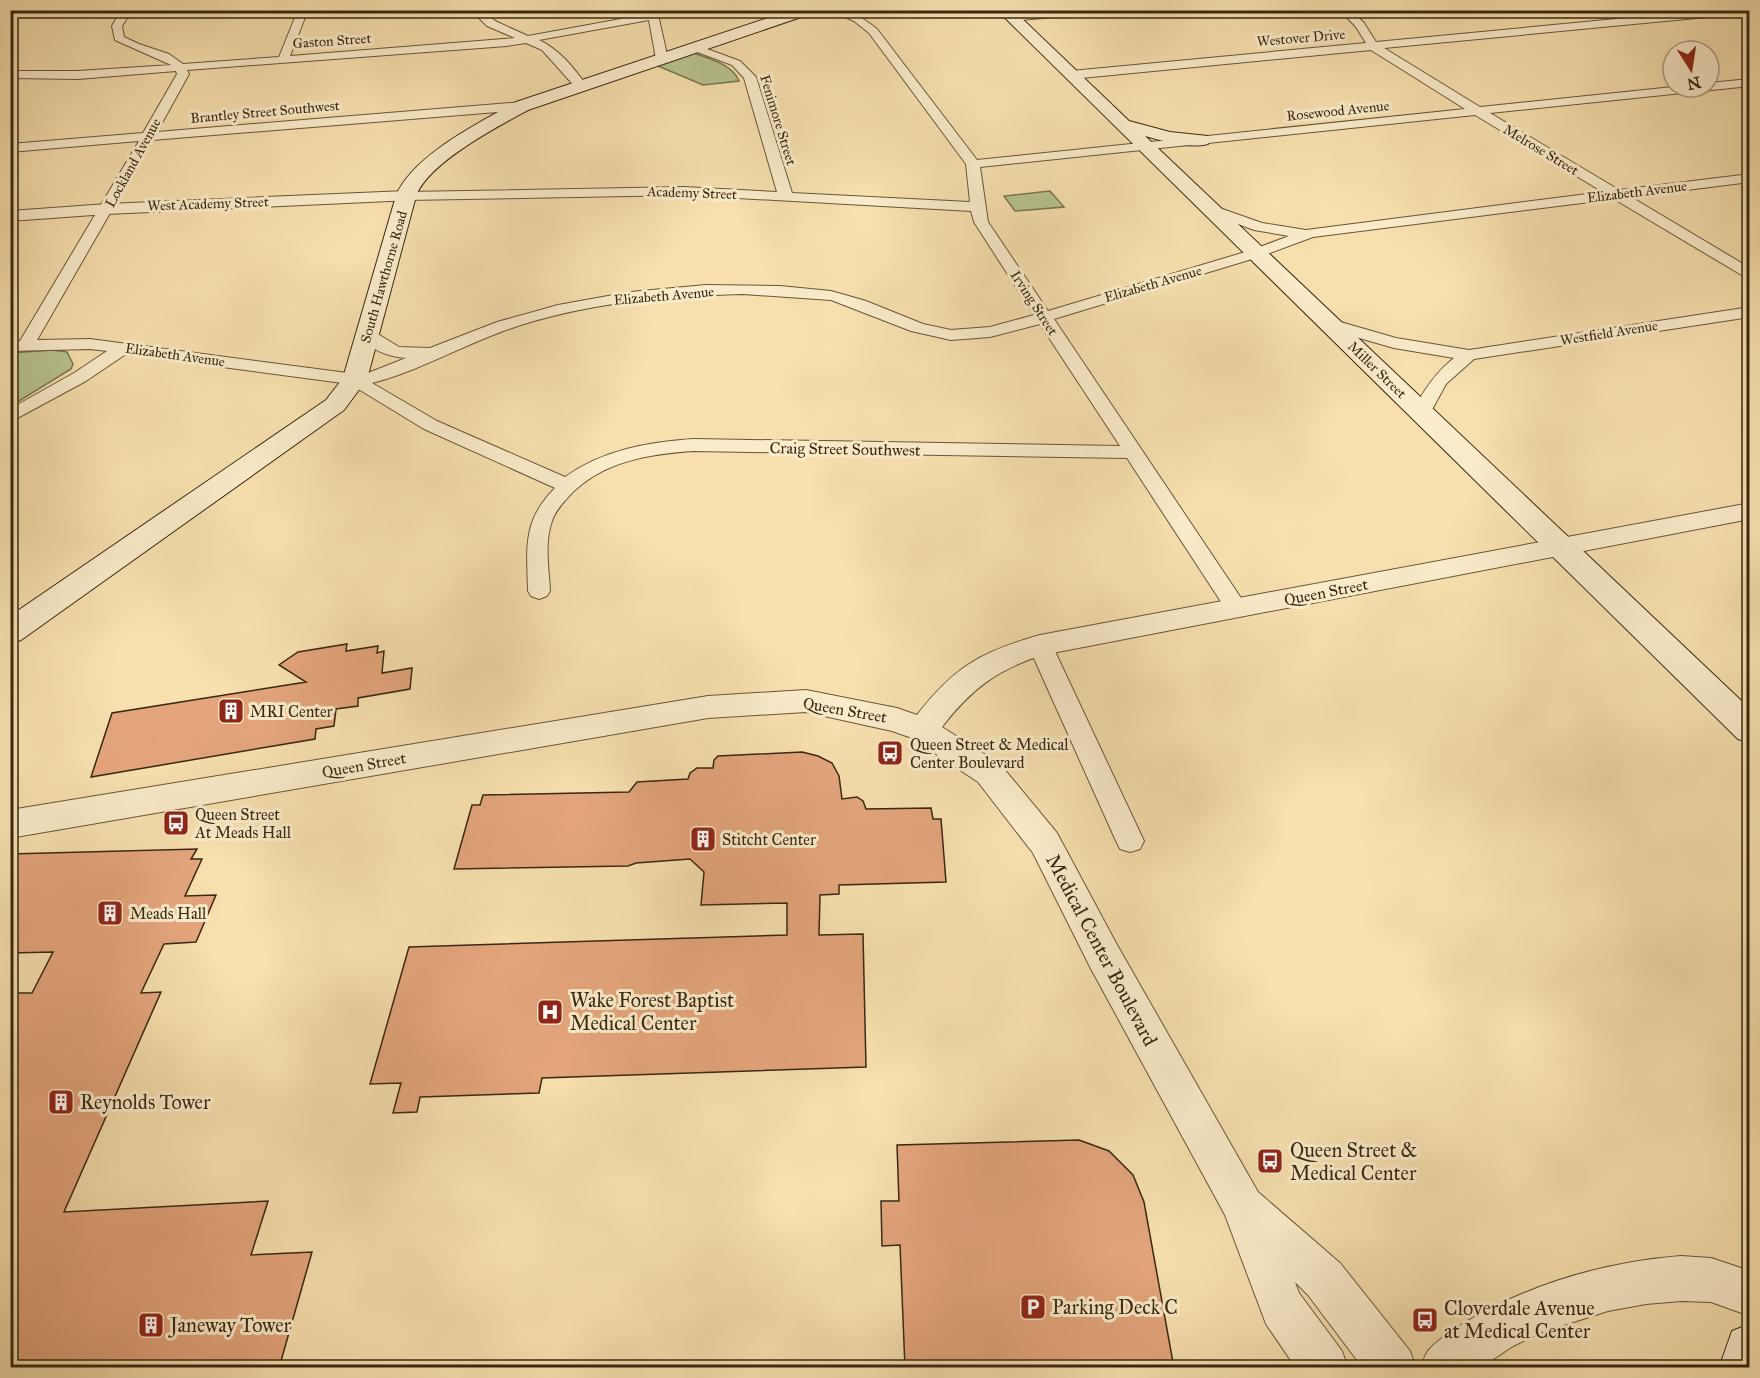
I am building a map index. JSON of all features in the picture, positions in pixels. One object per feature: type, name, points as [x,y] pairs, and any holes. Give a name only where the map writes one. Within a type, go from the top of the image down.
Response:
[{"type":"main road","name":"South Hawthorne Road","points":[[10,632],[335,405],[355,379],[406,196],[415,176],[474,135],[522,106],[808,10]]},
{"type":"main road","name":"Miller Street","points":[[1008,14],[1749,730]]},
{"type":"main road","points":[[1122,124],[1169,137],[1202,140]]},
{"type":"main road","points":[[1166,167],[1179,152],[1202,140]]},
{"type":"main road","points":[[1745,1368],[1749,1348]]},
{"type":"street","points":[[127,10],[117,26],[119,38],[134,48],[168,58],[182,67]]},
{"type":"street","points":[[283,60],[303,10]]},
{"type":"street","points":[[476,10],[495,27],[531,40],[555,56],[580,86]]},
{"type":"street","points":[[834,10],[858,19],[873,31],[973,164]]},
{"type":"street","points":[[1008,14],[1095,10]]},
{"type":"street","name":"Melrose Street","points":[[1345,10],[1360,25],[1373,46],[1477,112],[1749,275]]},
{"type":"street","name":"Westover Drive","points":[[1071,75],[1749,10]]},
{"type":"street","points":[[652,13],[662,59]]},
{"type":"street","name":"Gaston Street","points":[[10,74],[54,76],[531,40],[652,13]]},
{"type":"street","name":"Fenimore Street","points":[[696,48],[736,63],[750,77],[786,197]]},
{"type":"street","name":"Lockland Avenue","points":[[18,346],[107,209],[183,74],[182,67]]},
{"type":"street","name":"Rosewood Avenue","points":[[1721,85],[1749,82]]},
{"type":"street","name":"Rosewood Avenue","points":[[973,164],[1661,92]]},
{"type":"street","name":"Brantley Street Southwest","points":[[10,148],[522,106]]},
{"type":"street","points":[[459,111],[474,135]]},
{"type":"street","name":"Irving Street","points":[[973,164],[977,207],[981,222],[1237,609]]},
{"type":"street","name":"Elizabeth Avenue","points":[[1211,209],[1271,230],[1310,233],[1749,178]]},
{"type":"street","name":"Academy Street","points":[[406,196],[653,191],[977,207]]},
{"type":"street","name":"West Academy Street","points":[[10,216],[107,209],[406,196]]},
{"type":"street","name":"Elizabeth Avenue","points":[[18,346],[71,343],[355,379],[370,378],[522,319],[585,304],[718,291],[780,290],[835,296],[917,327],[946,334],[992,332],[1257,253],[1310,233]]},
{"type":"street","name":"Westfield Avenue","points":[[1330,324],[1394,343],[1469,355],[1749,312]]},
{"type":"street","points":[[367,336],[393,353],[410,355],[438,350]]},
{"type":"street","points":[[10,417],[80,377],[123,348]]},
{"type":"street","name":"Westfield Avenue","points":[[1421,413],[1444,373],[1469,355]]},
{"type":"street","points":[[355,379],[378,397],[478,447],[566,485]]},
{"type":"street","name":"Craig Street Southwest","points":[[539,591],[538,535],[542,520],[566,485],[617,457],[666,446],[1133,452]]},
{"type":"street","name":"Queen Street","points":[[10,824],[708,708],[806,701],[897,720],[923,730],[969,674],[1004,656],[1040,645],[1749,511]]},
{"type":"street","points":[[1040,645],[1130,841]]},
{"type":"street","name":"Medical Center Boulevard","points":[[923,730],[989,772],[1045,843],[1078,903],[1102,955],[1242,1204],[1282,1308],[1325,1368]]},
{"type":"street","name":"Medical Center Boulevard","points":[[1242,1204],[1324,1279],[1393,1368]]},
{"type":"street","points":[[1444,1368],[1475,1343],[1534,1312],[1580,1295],[1640,1282],[1686,1280],[1710,1280],[1749,1294]]},
{"type":"green space","points":[[694,53],[726,66],[739,81],[703,85],[658,66]]},
{"type":"green space","points":[[1050,191],[1064,207],[1015,211],[1004,196]]},
{"type":"green space","points":[[52,350],[67,352],[73,364],[71,369],[11,406],[11,353]]},
{"type":"building","name":"MRI Center","points":[[347,644],[346,651],[378,646],[377,653],[384,651],[382,673],[412,668],[410,689],[358,698],[358,706],[336,709],[334,726],[316,729],[315,739],[91,777],[112,713],[306,682],[279,665],[298,652]]},
{"type":"building","points":[[802,752],[832,763],[839,776],[842,799],[857,797],[863,801],[866,809],[931,808],[933,819],[941,819],[946,882],[839,885],[839,894],[820,895],[819,935],[863,934],[866,1067],[542,1078],[539,1093],[420,1097],[417,1112],[393,1113],[401,1083],[370,1084],[409,947],[787,935],[787,903],[701,905],[704,872],[690,859],[636,863],[628,866],[454,869],[472,805],[480,805],[483,795],[629,792],[637,782],[688,779],[690,773],[697,768],[713,768],[714,760],[718,756]]},
{"type":"building","points":[[197,849],[191,859],[202,859],[185,896],[216,895],[196,942],[164,944],[141,993],[161,992],[64,1212],[268,1201],[251,1255],[312,1252],[279,1368],[10,1368],[10,993],[32,993],[53,952],[10,953],[10,854]]},
{"type":"building","name":"Parking Deck C","points":[[1079,1140],[1109,1151],[1133,1175],[1144,1202],[1174,1368],[905,1368],[900,1245],[882,1246],[881,1201],[899,1201],[897,1145]]},
{"type":"place","name":"MRI Center","points":[[231,711]]},
{"type":"place","name":"Queen Street & Medical Center Boulevard","points":[[890,753]]},
{"type":"place","name":"Queen Street At Meads Hall","points":[[176,823]]},
{"type":"place","name":"Stitcht Center","points":[[703,839]]},
{"type":"place","name":"Meads Hall","points":[[110,913]]},
{"type":"place","name":"Wake Forest Baptist Medical Center","points":[[550,1012]]},
{"type":"place","name":"Reynolds Tower","points":[[61,1102]]},
{"type":"place","name":"Queen Street & Medical Center","points":[[1270,1161]]},
{"type":"place","name":"Parking Deck C","points":[[1033,1307]]},
{"type":"place","name":"Cloverdale Avenue at Medical Center","points":[[1425,1320]]},
{"type":"place","name":"Janeway Tower","points":[[151,1325]]}]
